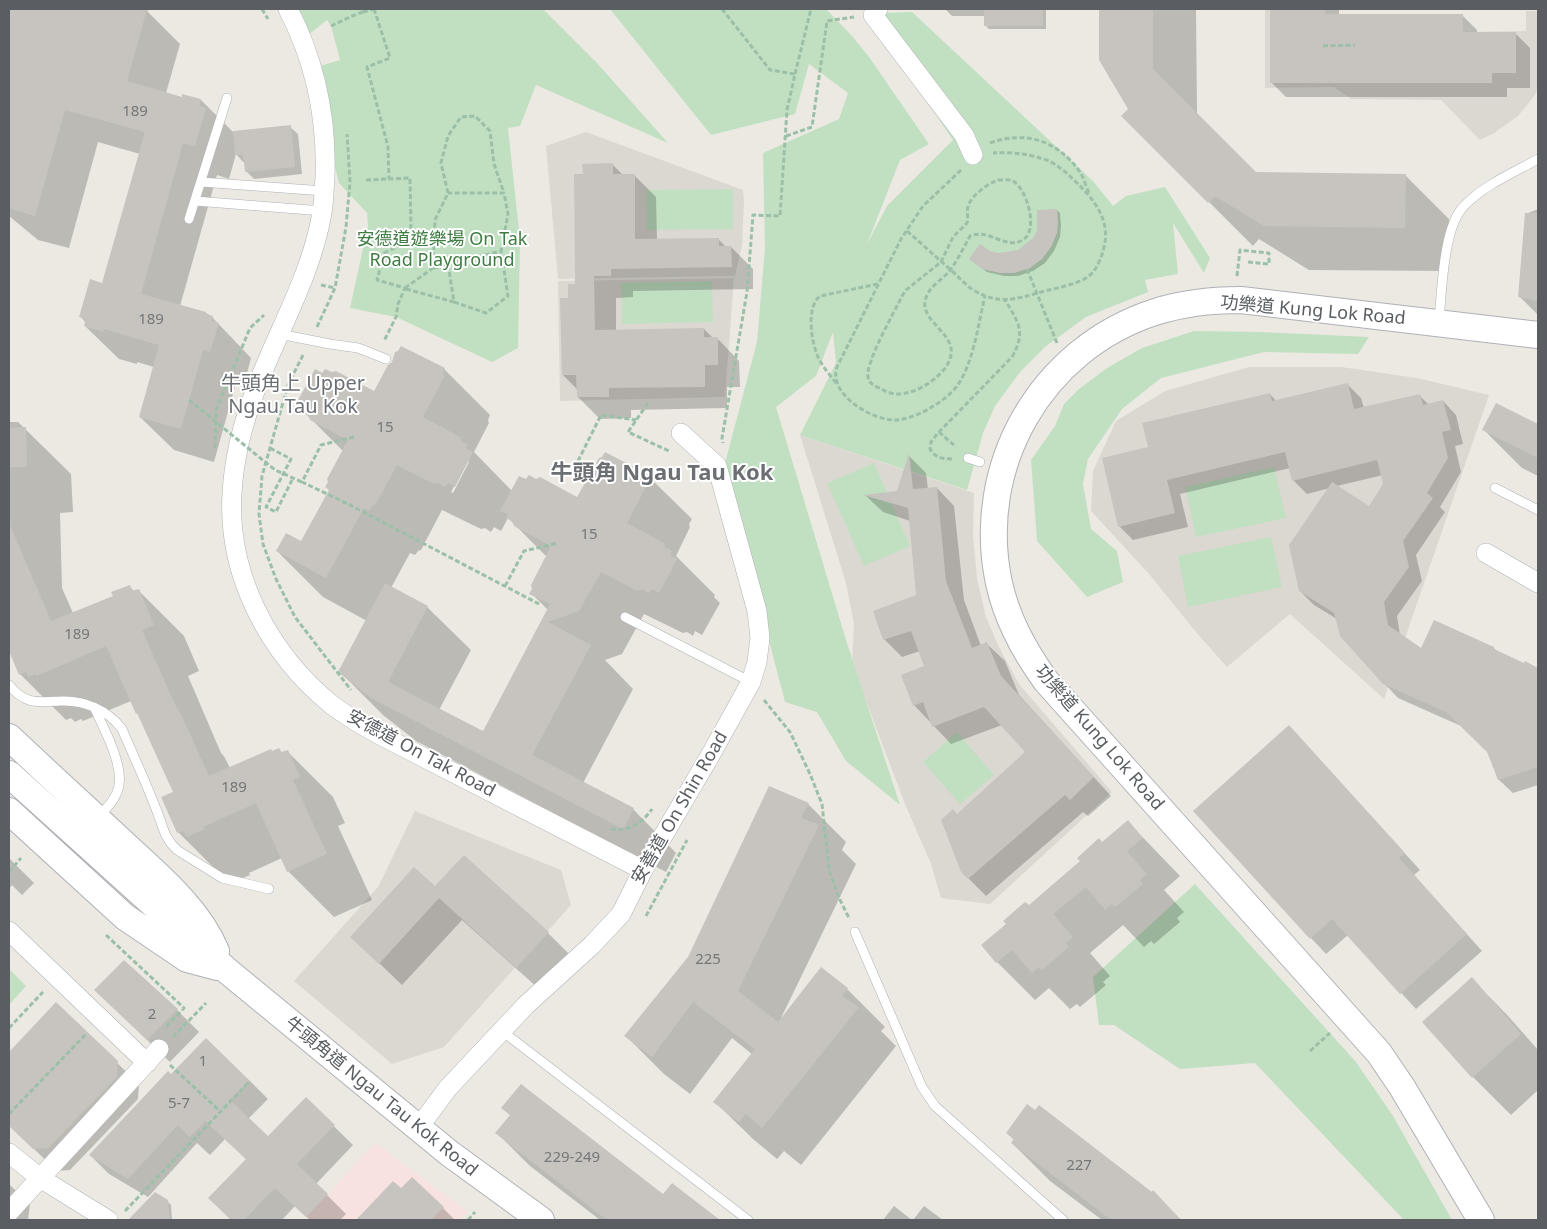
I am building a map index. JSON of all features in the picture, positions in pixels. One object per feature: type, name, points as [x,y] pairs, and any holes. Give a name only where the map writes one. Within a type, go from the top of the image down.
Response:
[{"type":"street","name":"安德道 On Tak Road","points":[[288,9],[306,47],[323,115],[326,160],[323,211],[311,256],[254,393],[244,422],[234,472],[232,512],[238,560],[245,583],[263,623],[279,650],[295,670],[333,706],[380,735],[643,870]]},
{"type":"street","points":[[875,12],[979,155]]},
{"type":"street","name":"功樂道 Kung Lok Road","points":[[1481,1220],[1402,1087],[1379,1053],[1046,681],[1034,664],[1022,645],[1005,606],[999,585],[994,542],[995,506],[1000,478],[1024,418],[1040,394],[1064,367],[1080,353],[1116,329],[1142,317],[1176,306],[1219,300],[1241,300],[1538,334]]},
{"type":"street","name":"安善道 On Shin Road","points":[[419,1127],[448,1088],[526,1005],[592,945],[621,914],[643,870],[751,682],[757,662],[760,638],[757,611],[717,466],[681,433]]},
{"type":"street","points":[[1486,553],[1538,583]]},
{"type":"street","name":"牛頭角道 Ngau Tau Kok Road","points":[[9,737],[161,878],[187,906],[211,938],[224,969]]},
{"type":"street","name":"牛頭角道 Ngau Tau Kok Road","points":[[9,774],[224,969],[449,1153],[541,1220]]},
{"type":"street","name":"牛頭角道 Ngau Tau Kok Road","points":[[9,811],[125,917],[187,959],[224,969]]},
{"type":"street","points":[[9,931],[162,1053],[9,1212]]},
{"type":"street","points":[[9,1153],[40,1178],[108,1220]]},
{"type":"lane","points":[[189,220],[227,98]]},
{"type":"lane","points":[[1439,323],[1449,240],[1456,217],[1464,206],[1489,186],[1538,159]]},
{"type":"lane","points":[[201,182],[324,191]]},
{"type":"lane","points":[[195,201],[323,211]]},
{"type":"lane","points":[[279,334],[358,348],[382,357]]},
{"type":"lane","points":[[968,458],[980,462]]},
{"type":"lane","points":[[1495,488],[1538,510]]},
{"type":"lane","points":[[625,617],[751,682]]},
{"type":"lane","points":[[9,685],[20,696],[36,702],[72,701],[105,712],[122,729],[156,809],[164,833],[171,845],[222,878],[269,889]]},
{"type":"lane","points":[[94,707],[118,764],[120,774],[115,796],[97,819]]},
{"type":"lane","points":[[855,932],[922,1087],[935,1106],[1063,1220]]},
{"type":"lane","points":[[502,1031],[748,1220]]},
{"type":"path","points":[[262,9],[272,26]]},
{"type":"path","points":[[331,26],[362,10],[374,9],[390,58],[367,67],[388,147],[389,179]]},
{"type":"path","points":[[722,9],[770,70],[795,74]]},
{"type":"path","points":[[722,438],[747,292],[753,215],[780,216],[787,110],[811,9]]},
{"type":"path","points":[[786,136],[812,127],[827,21],[875,12]]},
{"type":"path","points":[[1323,46],[1354,46]]},
{"type":"path","points":[[366,180],[410,178],[411,228],[399,246],[384,253],[377,280],[486,312],[508,296],[501,251],[508,214],[504,193],[494,164],[490,131],[476,116],[461,117],[448,136],[442,163],[448,193],[435,220],[433,268]]},
{"type":"path","points":[[346,129],[350,182],[346,227],[335,288],[311,341],[288,385],[262,476],[258,514],[263,544],[276,579],[295,616],[348,688],[355,694]]},
{"type":"path","points":[[839,386],[835,374],[837,367],[907,231],[923,206],[991,143],[1016,137],[1036,138],[1059,149],[1080,172],[1091,198]]},
{"type":"path","points":[[907,231],[962,281],[975,291],[994,299],[1006,300],[1036,293],[1076,282],[1093,272],[1101,257],[1106,240],[1105,228],[1097,205],[1084,189],[1062,169],[1028,155],[1010,152],[979,155]]},
{"type":"path","points":[[998,180],[1011,180],[1017,184],[1030,213],[1032,225],[1029,233],[1023,240],[1009,242],[985,234],[970,236],[950,270],[930,290],[926,300],[925,306],[929,315],[949,340],[952,348],[952,356],[947,366],[922,387],[908,392],[895,394],[875,386],[868,377],[870,362],[902,296],[906,290],[941,262],[953,237],[967,223],[967,208],[970,201],[989,183],[998,180]]},
{"type":"path","points":[[448,193],[504,193]]},
{"type":"path","points":[[1236,285],[1240,250],[1269,253],[1269,264],[1248,262]]},
{"type":"path","points":[[382,357],[396,318],[398,304],[405,288],[433,268],[501,251]]},
{"type":"path","points":[[448,264],[454,302]]},
{"type":"path","points":[[1027,269],[1057,343]]},
{"type":"path","points":[[879,284],[820,296],[816,299],[811,313],[814,342],[818,358],[845,396],[856,406],[879,417],[894,420],[908,418],[929,409],[956,388],[970,360],[985,296]]},
{"type":"path","points":[[968,458],[945,459],[935,456],[930,449],[932,442],[939,432],[1012,357],[1018,346],[1020,337],[1018,324],[1006,300]]},
{"type":"path","points":[[215,457],[216,410],[250,328],[268,311]]},
{"type":"path","points":[[189,400],[275,470],[348,504],[539,604]]},
{"type":"path","points":[[648,403],[628,432],[671,452]]},
{"type":"path","points":[[578,461],[601,415],[636,420]]},
{"type":"path","points":[[939,432],[968,458]]},
{"type":"path","points":[[302,482],[320,445],[354,437]]},
{"type":"path","points":[[270,448],[291,459],[266,506],[276,512],[293,478]]},
{"type":"path","points":[[505,586],[524,551],[558,544]]},
{"type":"path","points":[[762,697],[790,732],[822,804],[830,870],[839,898],[855,932]]},
{"type":"path","points":[[604,827],[622,830],[637,825],[656,803]]},
{"type":"path","points":[[15,852],[28,864]]},
{"type":"path","points":[[9,872],[21,858]]},
{"type":"path","points":[[99,929],[184,1008],[162,1030]]},
{"type":"path","points":[[9,1028],[48,986]]},
{"type":"path","points":[[206,1004],[162,1053],[221,1112]]},
{"type":"path","points":[[9,1114],[91,1029]]},
{"type":"path","points":[[1310,1051],[1330,1033]]},
{"type":"path","points":[[125,1212],[249,1082]]},
{"type":"path","points":[[468,1220],[475,1212]]},
{"type":"shaded area","points":[[1265,9],[1325,9],[1325,14],[1463,14],[1463,32],[1526,31],[1526,11],[1538,11],[1538,87],[1535,95],[1518,116],[1494,133],[1480,140],[1441,100],[1351,99],[1334,87],[1265,88]]},
{"type":"shaded area","points":[[586,132],[743,190],[742,245],[735,276],[558,279],[546,146]]},
{"type":"shaded area","points":[[734,278],[725,397],[560,401],[558,281]]},
{"type":"shaded area","points":[[1249,367],[1341,367],[1417,378],[1489,395],[1384,699],[1290,614],[1227,667],[1149,574],[1091,511],[1093,471],[1116,421],[1165,391]]},
{"type":"shaded area","points":[[800,435],[974,493],[973,535],[977,578],[986,617],[999,647],[1019,684],[1112,792],[990,904],[941,898],[931,864],[905,804],[852,664],[854,624],[846,583]]},
{"type":"shaded area","points":[[415,811],[561,870],[571,905],[444,1047],[392,1064],[294,981],[378,887]]},
{"type":"shaded area","points":[[375,1143],[468,1212],[460,1220],[304,1220]]},
{"type":"green space","name":"安德道遊樂場 On Tak Road Playground","points":[[291,9],[543,9],[597,63],[668,143],[536,85],[520,126],[508,128],[520,239],[518,348],[492,362],[396,317],[350,308],[368,226],[367,213],[339,183],[310,69],[340,60],[331,26],[327,20],[298,43]]},
{"type":"green space","points":[[610,9],[826,9],[869,57],[929,144],[900,160],[867,244],[887,206],[953,140],[872,21],[882,13],[912,12],[1093,181],[1113,206],[1126,196],[1165,187],[1210,258],[1204,273],[1173,223],[1178,274],[1145,280],[1148,292],[1086,317],[1045,347],[1020,372],[995,406],[983,433],[967,490],[800,435],[836,363],[833,332],[816,376],[776,407],[846,640],[900,805],[846,761],[817,712],[785,702],[724,467],[757,342],[765,248],[763,153],[839,119],[848,93],[809,64],[795,114],[711,135]]},
{"type":"green space","points":[[733,189],[733,229],[647,230],[646,190]]},
{"type":"green space","points":[[712,281],[713,322],[622,324],[621,283]]},
{"type":"green space","points":[[1194,331],[1369,337],[1358,354],[1264,352],[1161,378],[1122,409],[1088,459],[1083,484],[1091,529],[1117,551],[1123,582],[1087,597],[1037,541],[1031,460],[1055,426],[1064,404],[1079,389],[1107,368],[1142,348]]},
{"type":"green space","points":[[874,463],[910,546],[864,566],[827,483]]},
{"type":"green space","points":[[1274,467],[1286,518],[1196,537],[1185,487]]},
{"type":"green space","points":[[1271,537],[1282,587],[1188,607],[1178,556]]},
{"type":"green space","points":[[957,732],[994,775],[960,804],[923,762]]},
{"type":"green space","points":[[1195,884],[1356,1062],[1393,1116],[1452,1220],[1404,1220],[1255,1063],[1180,1069],[1114,1025],[1099,1025],[1093,977]]},
{"type":"green space","points":[[9,969],[26,986],[9,1005]]},
{"type":"building","points":[[9,9],[147,9],[127,81],[182,97],[182,94],[201,99],[200,106],[206,108],[195,146],[183,143],[141,294],[206,312],[206,314],[213,316],[212,321],[219,323],[210,352],[203,350],[181,429],[139,417],[159,345],[104,329],[103,332],[84,326],[86,319],[79,317],[90,279],[102,283],[145,132],[65,110],[35,216],[9,208]]},
{"type":"building","points":[[984,9],[1043,9],[1043,26],[984,26]]},
{"type":"building","points":[[1099,9],[1153,9],[1153,69],[1256,172],[1406,174],[1405,228],[1264,226],[1215,196],[1208,203],[1121,116],[1128,109],[1099,60]]},
{"type":"building","points":[[1270,9],[1325,9],[1325,14],[1463,14],[1463,32],[1516,32],[1516,73],[1492,73],[1492,83],[1270,83]]},
{"type":"building","points":[[291,125],[295,167],[245,172],[243,154],[235,155],[233,131]]},
{"type":"building","points":[[613,163],[613,174],[635,174],[635,239],[719,238],[719,246],[731,246],[732,267],[611,269],[611,276],[594,276],[595,330],[704,328],[704,337],[718,337],[718,365],[705,365],[705,387],[609,388],[609,397],[577,397],[576,375],[562,375],[560,298],[568,298],[568,284],[575,284],[574,174],[583,174],[582,164]]},
{"type":"building","points":[[1057,209],[1057,233],[1051,247],[1042,259],[1030,268],[1014,273],[1000,273],[982,269],[969,259],[980,244],[990,251],[999,253],[1018,250],[1033,238],[1037,231],[1037,210]]},
{"type":"building","points":[[1525,213],[1538,213],[1538,301],[1518,297]]},
{"type":"building","points":[[401,346],[445,368],[444,377],[423,417],[460,437],[461,441],[468,445],[466,449],[473,452],[455,487],[448,483],[445,487],[438,483],[434,484],[397,465],[375,505],[369,511],[364,508],[326,578],[276,551],[286,533],[301,541],[329,490],[325,487],[328,482],[327,479],[348,440],[310,420],[309,416],[302,412],[304,408],[296,404],[315,369],[322,373],[325,369],[332,372],[336,371],[374,391],[388,365],[392,362],[395,352]]},
{"type":"building","points":[[1348,383],[1354,409],[1420,394],[1423,405],[1443,400],[1451,430],[1442,432],[1448,458],[1427,493],[1433,498],[1403,541],[1409,567],[1384,602],[1388,625],[1421,648],[1434,620],[1538,668],[1538,767],[1498,780],[1487,752],[1446,712],[1383,684],[1340,636],[1334,613],[1299,591],[1289,545],[1332,482],[1369,506],[1383,484],[1377,460],[1292,481],[1285,452],[1167,480],[1175,513],[1118,527],[1102,458],[1148,447],[1142,423],[1270,393],[1272,401]]},
{"type":"building","points":[[1496,403],[1538,424],[1538,458],[1482,430]]},
{"type":"building","points":[[26,427],[27,467],[9,467],[9,428]]},
{"type":"building","points":[[605,452],[649,475],[648,483],[627,523],[664,543],[665,547],[672,551],[670,555],[677,559],[659,593],[652,589],[649,593],[642,589],[638,591],[601,572],[579,611],[548,622],[591,645],[532,755],[634,808],[623,829],[371,698],[338,672],[385,583],[428,606],[388,682],[483,731],[550,604],[529,594],[532,589],[531,585],[551,546],[514,526],[513,522],[506,518],[508,514],[500,511],[519,476],[526,479],[529,475],[536,479],[540,477],[577,497],[599,458]]},
{"type":"building","points":[[909,453],[913,489],[937,487],[946,581],[972,648],[987,642],[1001,676],[1094,777],[1070,800],[1065,795],[968,879],[961,872],[941,820],[953,809],[957,814],[1025,752],[984,707],[932,727],[923,702],[913,706],[901,675],[924,666],[911,631],[883,640],[873,611],[916,595],[908,508],[863,495],[897,491]]},
{"type":"building","points":[[9,523],[51,621],[113,596],[111,592],[130,585],[132,591],[139,589],[154,625],[142,630],[209,776],[271,749],[272,751],[279,748],[281,752],[288,750],[300,777],[293,780],[327,854],[287,872],[256,803],[203,827],[205,829],[186,837],[184,831],[177,833],[161,797],[173,792],[106,646],[36,676],[35,674],[28,677],[26,672],[19,675],[9,651]]},
{"type":"building","points":[[1289,725],[1405,853],[1399,858],[1467,934],[1400,994],[1332,919],[1310,939],[1193,811]]},
{"type":"building","points":[[769,786],[809,803],[801,818],[819,825],[738,991],[778,1022],[821,967],[848,988],[842,996],[859,1007],[762,1128],[746,1114],[739,1122],[713,1102],[755,1049],[693,1002],[652,1057],[624,1036],[688,957]]},
{"type":"building","points":[[1128,820],[1143,838],[1127,851],[1147,874],[1140,880],[1143,884],[1115,907],[1112,904],[1105,910],[1086,887],[1053,914],[1073,937],[1066,943],[1069,947],[1042,970],[1039,967],[1032,973],[1012,950],[996,963],[981,945],[1006,924],[1003,921],[1025,902],[1029,905],[1080,861],[1077,858],[1099,838],[1102,842]]},
{"type":"building","points":[[464,855],[549,932],[516,968],[439,898],[379,964],[350,937],[414,867],[435,886]]},
{"type":"building","points":[[124,960],[178,1009],[147,1040],[94,990]]},
{"type":"building","points":[[1472,977],[1521,1034],[1472,1078],[1422,1022]]},
{"type":"building","points":[[56,1002],[118,1061],[117,1077],[48,1148],[33,1149],[9,1126],[9,1052]]},
{"type":"building","points":[[206,1038],[249,1080],[230,1100],[268,1136],[306,1097],[335,1125],[297,1164],[328,1194],[306,1217],[275,1188],[244,1220],[231,1220],[208,1198],[246,1159],[205,1121],[190,1137],[178,1125],[128,1179],[89,1155],[168,1071],[171,1074]]},
{"type":"building","points":[[521,1084],[663,1194],[672,1183],[720,1220],[607,1220],[495,1133],[510,1115],[501,1108]]},
{"type":"building","points":[[1027,1104],[1035,1110],[1039,1105],[1152,1192],[1153,1190],[1181,1220],[1111,1220],[1011,1143],[1014,1139],[1006,1133]]},
{"type":"building","points":[[412,1177],[444,1207],[431,1220],[356,1220],[393,1181],[401,1188]]},
{"type":"building","points":[[155,1192],[168,1200],[170,1220],[128,1220]]},
{"type":"district","name":"牛頭角上 Upper Ngau Tau Kok","points":[[293,396]]},
{"type":"district","name":"牛頭角 Ngau Tau Kok","points":[[662,474]]}]
